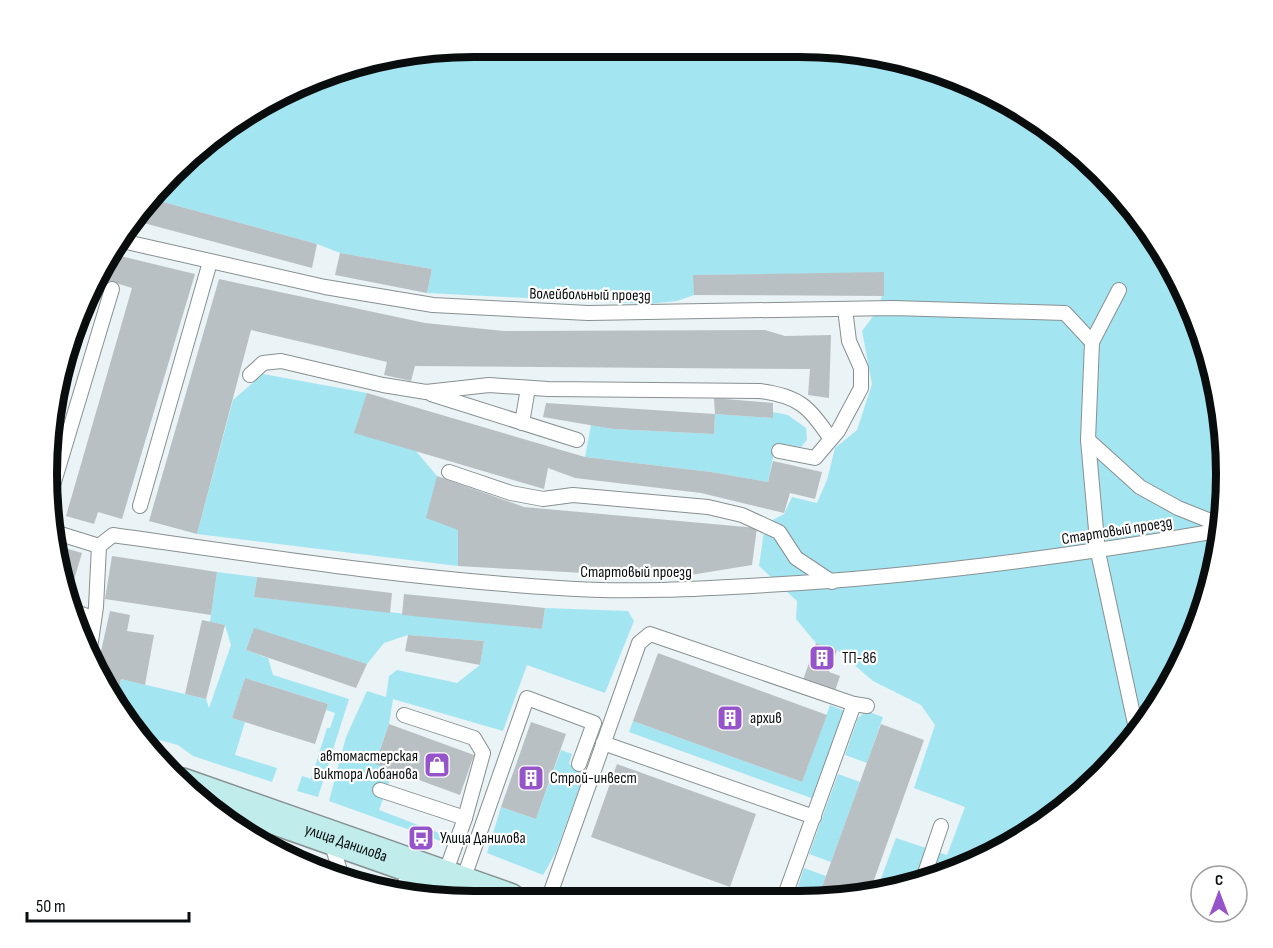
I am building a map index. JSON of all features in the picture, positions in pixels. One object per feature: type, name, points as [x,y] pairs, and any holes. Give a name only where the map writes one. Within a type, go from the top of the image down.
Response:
[{"type":"street","name":"улица Данилова","points":[[223,807],[330,837],[407,879],[478,891]]},
{"type":"lane","name":"Волейбольный проезд","points":[[127,242],[325,287],[434,305],[588,313],[845,309],[1065,313],[1092,342]]},
{"type":"lane","points":[[140,506],[210,261]]},
{"type":"lane","points":[[57,472],[112,289]]},
{"type":"lane","points":[[1119,290],[1092,342],[1088,440],[1098,552],[1135,722]]},
{"type":"lane","points":[[779,451],[815,458],[838,431],[861,388],[861,368],[849,341],[845,309]]},
{"type":"lane","points":[[250,375],[262,363],[281,362],[383,385],[426,392],[577,440]]},
{"type":"lane","points":[[426,392],[489,385],[528,388],[704,389],[785,394],[805,405],[830,438]]},
{"type":"lane","points":[[522,423],[528,388]]},
{"type":"lane","points":[[1088,440],[1140,487],[1213,523]]},
{"type":"lane","points":[[449,472],[510,493],[543,500],[573,495],[708,507],[742,515],[779,532],[796,558],[832,582]]},
{"type":"lane","name":"Стартовый проезд","points":[[99,546],[113,535],[398,574],[561,589],[640,590],[832,582],[1098,552],[1212,530]]},
{"type":"lane","points":[[62,534],[99,546],[91,638]]},
{"type":"lane","points":[[82,615],[93,618]]},
{"type":"lane","points":[[551,891],[639,643],[650,634],[860,705],[787,891]]},
{"type":"lane","points":[[478,891],[527,698],[594,723],[579,764]]},
{"type":"lane","points":[[404,715],[474,738],[483,753],[465,819],[478,891]]},
{"type":"lane","points":[[603,743],[814,817]]},
{"type":"lane","points":[[380,790],[465,819]]},
{"type":"lane","points":[[926,871],[941,826]]},
{"type":"lane","points":[[330,837],[340,869]]},
{"type":"shaded area","points":[[474,57],[826,58],[907,71],[983,100],[1031,127],[1053,143],[1074,160],[1113,199],[1146,242],[1160,266],[1194,340],[1202,366],[1212,420],[1216,474],[1215,501],[1202,582],[1173,658],[1146,706],[1113,749],[1074,788],[1053,805],[1008,835],[959,859],[907,877],[879,883],[896,838],[947,855],[965,807],[914,788],[935,725],[921,705],[873,681],[837,650],[816,643],[796,619],[797,601],[759,566],[765,524],[784,514],[792,497],[817,503],[827,480],[835,448],[857,430],[872,384],[862,331],[873,317],[879,304],[884,273],[694,275],[694,295],[677,301],[648,304],[427,293],[432,269],[340,253],[317,244],[159,201],[199,160],[242,127],[265,113],[340,79],[366,71],[420,61]]},
{"type":"shaded area","points":[[263,374],[367,393],[437,476],[458,530],[458,566],[197,534],[233,400]]},
{"type":"shaded area","points":[[773,412],[788,415],[806,428],[807,440],[801,447],[776,443],[768,482],[711,472],[585,457],[591,425],[613,429],[714,434],[715,414],[773,418]]},
{"type":"shaded area","points":[[217,572],[257,577],[254,597],[542,629],[545,608],[628,611],[634,621],[605,693],[527,665],[503,731],[393,699],[389,724],[375,763],[393,771],[379,810],[452,838],[449,844],[329,801],[346,737],[367,691],[386,697],[389,676],[397,670],[457,683],[480,665],[484,641],[408,635],[384,643],[367,664],[254,629],[246,650],[268,658],[273,675],[349,699],[318,797],[297,791],[302,776],[311,779],[327,728],[330,728],[335,713],[326,710],[328,704],[245,678],[232,718],[245,722],[235,755],[277,768],[272,782],[193,756],[178,745],[151,738],[127,706],[118,691],[121,679],[206,699],[209,708],[231,645],[225,625],[210,622]]},
{"type":"shaded area","points":[[830,705],[845,711],[814,799],[629,732],[633,721],[802,782]]},
{"type":"shaded area","points":[[866,711],[883,717],[867,763],[845,755],[858,718]]},
{"type":"shaded area","points":[[561,750],[572,754],[569,764],[585,772],[556,852],[543,875],[487,853],[501,807],[536,819]]},
{"type":"shaded area","points":[[838,774],[860,782],[831,862],[809,854]]},
{"type":"shaded area","points":[[804,868],[826,876],[821,890],[796,891]]},
{"type":"building","points":[[159,201],[317,244],[312,268],[141,222]]},
{"type":"building","points":[[340,253],[432,269],[427,293],[335,275]]},
{"type":"building","points":[[119,256],[195,274],[122,519],[98,512],[94,524],[66,516],[132,288],[105,280]]},
{"type":"building","points":[[884,272],[884,296],[694,295],[693,275]]},
{"type":"building","points":[[219,279],[425,323],[504,331],[765,330],[785,336],[831,335],[829,398],[808,395],[810,369],[415,366],[411,381],[384,375],[387,362],[251,330],[197,534],[149,521]]},
{"type":"building","points":[[367,393],[585,457],[711,472],[768,482],[773,461],[822,472],[815,499],[790,493],[784,513],[701,493],[575,478],[548,468],[544,489],[354,433]]},
{"type":"building","points":[[714,398],[773,403],[773,418],[715,414]]},
{"type":"building","points":[[546,403],[715,414],[714,434],[613,429],[543,417]]},
{"type":"building","points":[[437,476],[524,507],[757,528],[752,565],[672,578],[458,566],[458,530],[426,518]]},
{"type":"building","points":[[64,548],[82,553],[72,586]]},
{"type":"building","points":[[112,556],[217,572],[211,615],[105,599]]},
{"type":"building","points":[[257,577],[392,593],[390,613],[254,597]]},
{"type":"building","points":[[404,594],[545,608],[542,629],[402,615]]},
{"type":"building","points":[[110,611],[130,615],[127,631],[154,635],[145,685],[121,679],[118,691],[100,657]]},
{"type":"building","points":[[202,620],[225,625],[206,699],[185,694]]},
{"type":"building","points":[[254,628],[367,664],[356,688],[246,650]]},
{"type":"building","points":[[408,635],[484,641],[480,665],[405,651]]},
{"type":"building","points":[[816,643],[837,650],[829,672],[840,676],[835,691],[803,680]]},
{"type":"building","name":"архив","points":[[658,653],[827,715],[802,782],[633,721]]},
{"type":"building","points":[[245,678],[328,704],[315,744],[232,718]]},
{"type":"building","name":"Строй-инвест","points":[[531,722],[566,734],[536,819],[501,807]]},
{"type":"building","points":[[389,724],[474,755],[460,795],[375,764]]},
{"type":"building","points":[[881,724],[924,740],[873,884],[821,890]]},
{"type":"building","points":[[617,764],[756,814],[730,887],[591,837]]},
{"type":"place","name":"ТП-86","points":[[822,658]]},
{"type":"place","name":"архив","points":[[730,718]]},
{"type":"place","name":"автомастерская Виктора Лобанова","points":[[437,765]]},
{"type":"place","name":"Строй-инвест","points":[[531,778]]},
{"type":"place","name":"Улица Данилова","points":[[421,838]]}]
